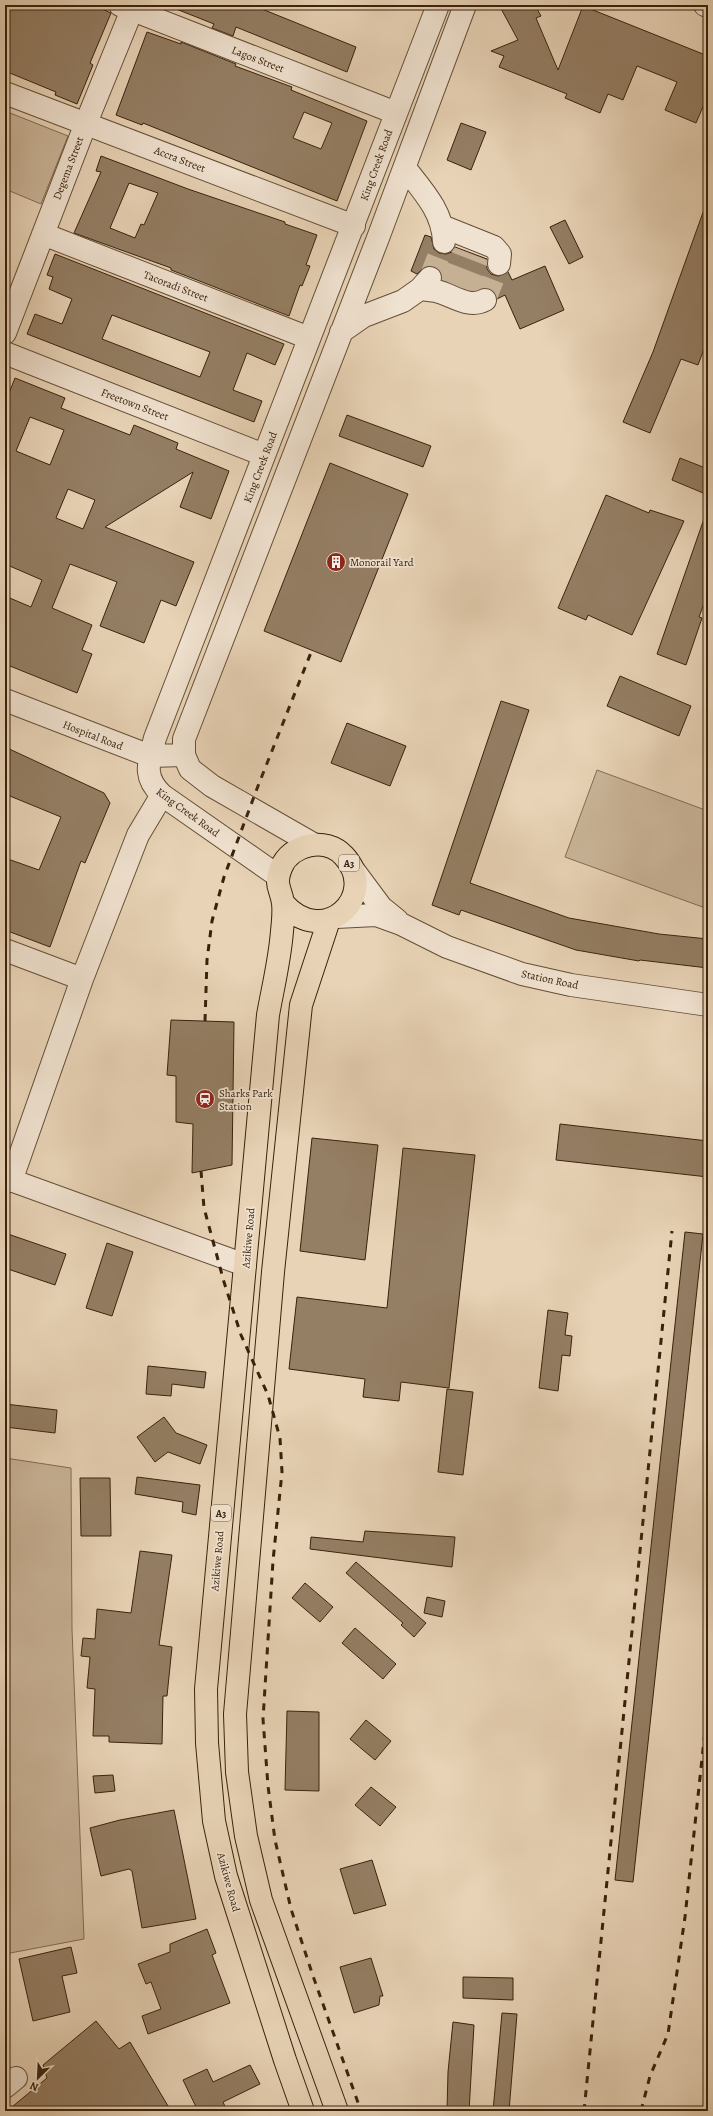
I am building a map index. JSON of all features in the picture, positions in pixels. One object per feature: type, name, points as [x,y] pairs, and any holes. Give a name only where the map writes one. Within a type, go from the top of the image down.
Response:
[{"type":"main road","name":"A3","points":[[313,844],[329,846],[343,855],[352,868],[356,884],[353,897],[346,908],[333,918],[300,1005],[273,1272],[234,1714],[237,1772],[246,1836],[261,1900],[337,2111]]},
{"type":"main road","points":[[278,876],[284,862],[294,851],[313,844]]},
{"type":"main road","name":"A3","points":[[278,876],[278,888],[283,903]]},
{"type":"main road","points":[[283,903],[292,913],[303,919],[316,922],[333,918]]},
{"type":"main road","name":"Azikiwe Road","points":[[283,903],[282,931],[268,1015],[206,1681],[207,1743],[214,1820],[226,1876],[284,2060],[304,2111]]},
{"type":"street","name":"King Creek Road","points":[[278,876],[241,852],[153,787],[148,775],[150,756],[158,731],[438,5]]},
{"type":"street","points":[[313,844],[212,786],[190,769],[184,755],[184,740],[405,168],[465,5]]},
{"type":"street","name":"Lagos Street","points":[[129,6],[396,113]]},
{"type":"street","name":"Degema Street","points":[[5,333],[86,123],[129,6]]},
{"type":"street","name":"Accra Street","points":[[5,93],[354,226]]},
{"type":"street","points":[[405,168],[424,192],[444,235],[479,250]]},
{"type":"street","name":"Tacoradi Street","points":[[43,234],[309,338]]},
{"type":"street","points":[[341,332],[364,316],[403,301],[425,284],[463,295]]},
{"type":"street","name":"Freetown Street","points":[[5,354],[264,455]]},
{"type":"street","name":"Hospital Road","points":[[5,700],[150,756],[184,755]]},
{"type":"street","points":[[162,795],[138,835],[82,979],[8,1180],[245,1265]]},
{"type":"street","name":"Station Road","points":[[352,868],[381,907],[401,924]]},
{"type":"street","name":"Station Road","points":[[333,918],[376,915],[401,924],[447,947],[522,974],[571,985],[708,1005]]},
{"type":"street","points":[[5,950],[82,979]]},
{"type":"shaded area","points":[[5,111],[68,136],[41,204],[5,189],[5,183],[10,169],[5,167]]},
{"type":"shaded area","points":[[597,770],[708,811],[708,909],[565,857]]},
{"type":"shaded area","points":[[5,1458],[71,1468],[72,1629],[84,1939],[5,1954]]},
{"type":"building","points":[[5,5],[93,5],[111,13],[90,63],[93,65],[77,104],[55,95],[56,92],[5,71]]},
{"type":"building","points":[[166,5],[252,5],[356,47],[347,72],[236,27],[233,36],[212,28],[214,24]]},
{"type":"building","points":[[499,5],[535,5],[541,16],[536,18],[558,70],[583,6],[708,56],[708,95],[696,123],[665,110],[677,82],[637,66],[623,100],[608,94],[600,113],[565,98],[567,94],[499,67],[504,56],[491,51],[518,40]]},
{"type":"building","points":[[147,32],[181,44],[181,42],[236,64],[235,66],[292,87],[291,90],[367,121],[337,201],[143,123],[142,125],[116,115]],"holes":[[[304,112],[332,123],[321,149],[293,138]]]},
{"type":"building","points":[[461,123],[486,132],[471,170],[447,160]]},
{"type":"building","points":[[101,156],[188,189],[285,222],[285,224],[317,235],[306,265],[310,266],[302,286],[300,285],[289,316],[171,270],[171,268],[74,233],[101,172],[96,171]],"holes":[[[129,183],[158,193],[144,225],[141,224],[135,238],[110,228]]]},
{"type":"building","points":[[706,204],[708,204],[708,338],[698,365],[681,359],[650,433],[623,422],[653,352]]},
{"type":"building","points":[[565,220],[583,257],[569,264],[550,227]]},
{"type":"building","points":[[425,235],[431,237],[434,249],[439,253],[446,254],[452,252],[455,247],[487,259],[487,269],[491,274],[498,276],[508,272],[512,280],[545,266],[564,310],[520,329],[505,295],[497,299],[493,291],[487,288],[469,290],[442,280],[439,269],[433,266],[426,266],[417,274],[411,271]]},
{"type":"building","points":[[55,254],[284,344],[275,365],[247,353],[233,390],[262,401],[254,422],[27,334],[35,314],[62,324],[72,299],[49,289],[53,277],[47,275]],"holes":[[[112,315],[210,352],[200,377],[102,339]]]},
{"type":"building","points":[[15,378],[65,398],[61,408],[130,435],[134,425],[178,443],[176,449],[229,471],[211,519],[180,507],[193,472],[105,527],[194,562],[176,606],[161,600],[144,643],[100,626],[117,582],[70,564],[52,608],[92,625],[82,650],[92,654],[77,693],[5,664],[5,596],[31,607],[42,580],[5,564],[5,403]],"holes":[[[30,417],[64,430],[50,465],[16,451]],[[68,489],[95,500],[83,529],[56,518]]]},
{"type":"building","points":[[347,415],[431,446],[423,467],[339,436]]},
{"type":"building","points":[[680,458],[708,469],[708,495],[672,480]]},
{"type":"building","name":"Monorail Yard","points":[[330,463],[408,494],[341,662],[264,631]]},
{"type":"building","points":[[606,495],[649,513],[650,510],[684,521],[632,635],[588,615],[586,620],[558,608]]},
{"type":"building","points":[[706,513],[708,514],[708,593],[699,617],[702,618],[686,665],[657,654]]},
{"type":"building","points":[[620,676],[691,706],[679,736],[607,706]]},
{"type":"building","points":[[501,701],[529,710],[470,883],[569,918],[659,934],[708,939],[708,968],[639,961],[576,950],[461,910],[459,915],[432,905]]},
{"type":"building","points":[[347,723],[406,746],[390,786],[331,763]]},
{"type":"building","points":[[5,747],[104,793],[110,803],[85,863],[81,861],[50,947],[5,930],[5,858],[39,870],[61,817],[5,794]]},
{"type":"building","name":"Sharks Park Station","points":[[171,1020],[234,1022],[232,1165],[192,1173],[193,1124],[176,1122],[176,1076],[167,1075]]},
{"type":"building","points":[[560,1124],[708,1141],[708,1177],[556,1160]]},
{"type":"building","points":[[312,1138],[378,1145],[365,1260],[300,1251]]},
{"type":"building","points":[[403,1148],[475,1155],[449,1388],[401,1382],[399,1401],[363,1397],[365,1379],[289,1369],[297,1297],[387,1308]]},
{"type":"building","points":[[685,1232],[703,1234],[633,1882],[615,1880]]},
{"type":"building","points":[[5,1233],[66,1254],[55,1285],[5,1268]]},
{"type":"building","points":[[107,1243],[133,1252],[112,1316],[86,1308]]},
{"type":"building","points":[[548,1310],[568,1313],[565,1335],[572,1336],[570,1356],[562,1355],[558,1391],[539,1388]]},
{"type":"building","points":[[148,1366],[206,1372],[204,1388],[172,1384],[171,1396],[146,1394]]},
{"type":"building","points":[[447,1389],[473,1392],[463,1475],[438,1472]]},
{"type":"building","points":[[5,1404],[57,1410],[55,1433],[5,1427]]},
{"type":"building","points":[[164,1417],[176,1433],[207,1445],[200,1464],[168,1452],[155,1462],[137,1437]]},
{"type":"building","points":[[137,1477],[200,1485],[196,1515],[182,1512],[183,1502],[135,1494]]},
{"type":"building","points":[[80,1478],[110,1478],[111,1536],[81,1536]]},
{"type":"building","points":[[365,1531],[455,1537],[452,1567],[310,1549],[311,1537],[363,1542]]},
{"type":"building","points":[[140,1551],[172,1555],[159,1645],[172,1647],[167,1696],[163,1696],[162,1744],[109,1742],[109,1736],[93,1736],[95,1689],[87,1688],[90,1657],[81,1656],[83,1638],[95,1639],[97,1609],[131,1613]]},
{"type":"building","points":[[356,1562],[426,1623],[414,1637],[401,1625],[403,1623],[346,1573]]},
{"type":"building","points":[[305,1583],[333,1607],[320,1622],[292,1598]]},
{"type":"building","points":[[427,1597],[445,1601],[442,1617],[424,1613]]},
{"type":"building","points":[[355,1628],[396,1664],[383,1679],[342,1643]]},
{"type":"building","points":[[287,1711],[319,1712],[319,1791],[285,1790]]},
{"type":"building","points":[[366,1720],[391,1741],[375,1760],[350,1739]]},
{"type":"building","points":[[113,1775],[115,1791],[95,1793],[93,1776]]},
{"type":"building","points":[[371,1787],[396,1807],[380,1826],[355,1805]]},
{"type":"building","points":[[174,1810],[196,1919],[142,1928],[132,1871],[129,1869],[101,1876],[90,1828],[120,1820]]},
{"type":"building","points":[[372,1860],[386,1905],[354,1914],[340,1869]]},
{"type":"building","points":[[207,1929],[216,1953],[212,1955],[230,2003],[148,2034],[142,2016],[161,2009],[151,1982],[146,1984],[138,1964],[170,1952],[170,1944]]},
{"type":"building","points":[[71,1947],[77,1973],[62,1976],[70,2012],[33,2021],[19,1959]]},
{"type":"building","points":[[371,1958],[383,1996],[380,1996],[379,2005],[354,2013],[340,1967]]},
{"type":"building","points":[[463,1977],[513,1978],[513,2000],[463,1998]]},
{"type":"building","points":[[502,2013],[517,2014],[509,2111],[493,2111]]},
{"type":"building","points":[[96,2021],[119,2049],[130,2042],[171,2111],[7,2111],[47,2078],[43,2065]]},
{"type":"building","points":[[453,2022],[474,2025],[469,2111],[447,2111],[448,2072]]},
{"type":"building","points":[[250,2065],[260,2084],[223,2102],[227,2111],[198,2111],[183,2080],[207,2069],[213,2082]]},
{"type":"tunnel","points":[[430,278],[444,242]]},
{"type":"tunnel","points":[[450,287],[464,251]]},
{"type":"tunnel","points":[[468,294],[482,258]]},
{"type":"tunnel","points":[[485,300],[499,264]]},
{"type":"railway","points":[[205,1021],[207,960],[212,921],[224,877],[312,650]]},
{"type":"railway","points":[[201,1171],[204,1208],[224,1282],[241,1335],[268,1395],[280,1438],[282,1472],[273,1561],[263,1719],[268,1786],[275,1840],[291,1909],[361,2111]]},
{"type":"railway","points":[[584,2111],[672,1231]]},
{"type":"railway","points":[[641,2111],[650,2076],[668,2034],[685,1917],[708,1703]]},
{"type":"place","name":"Monorail Yard","points":[[336,562]]},
{"type":"place","name":"Sharks Park Station","points":[[205,1099]]}]
